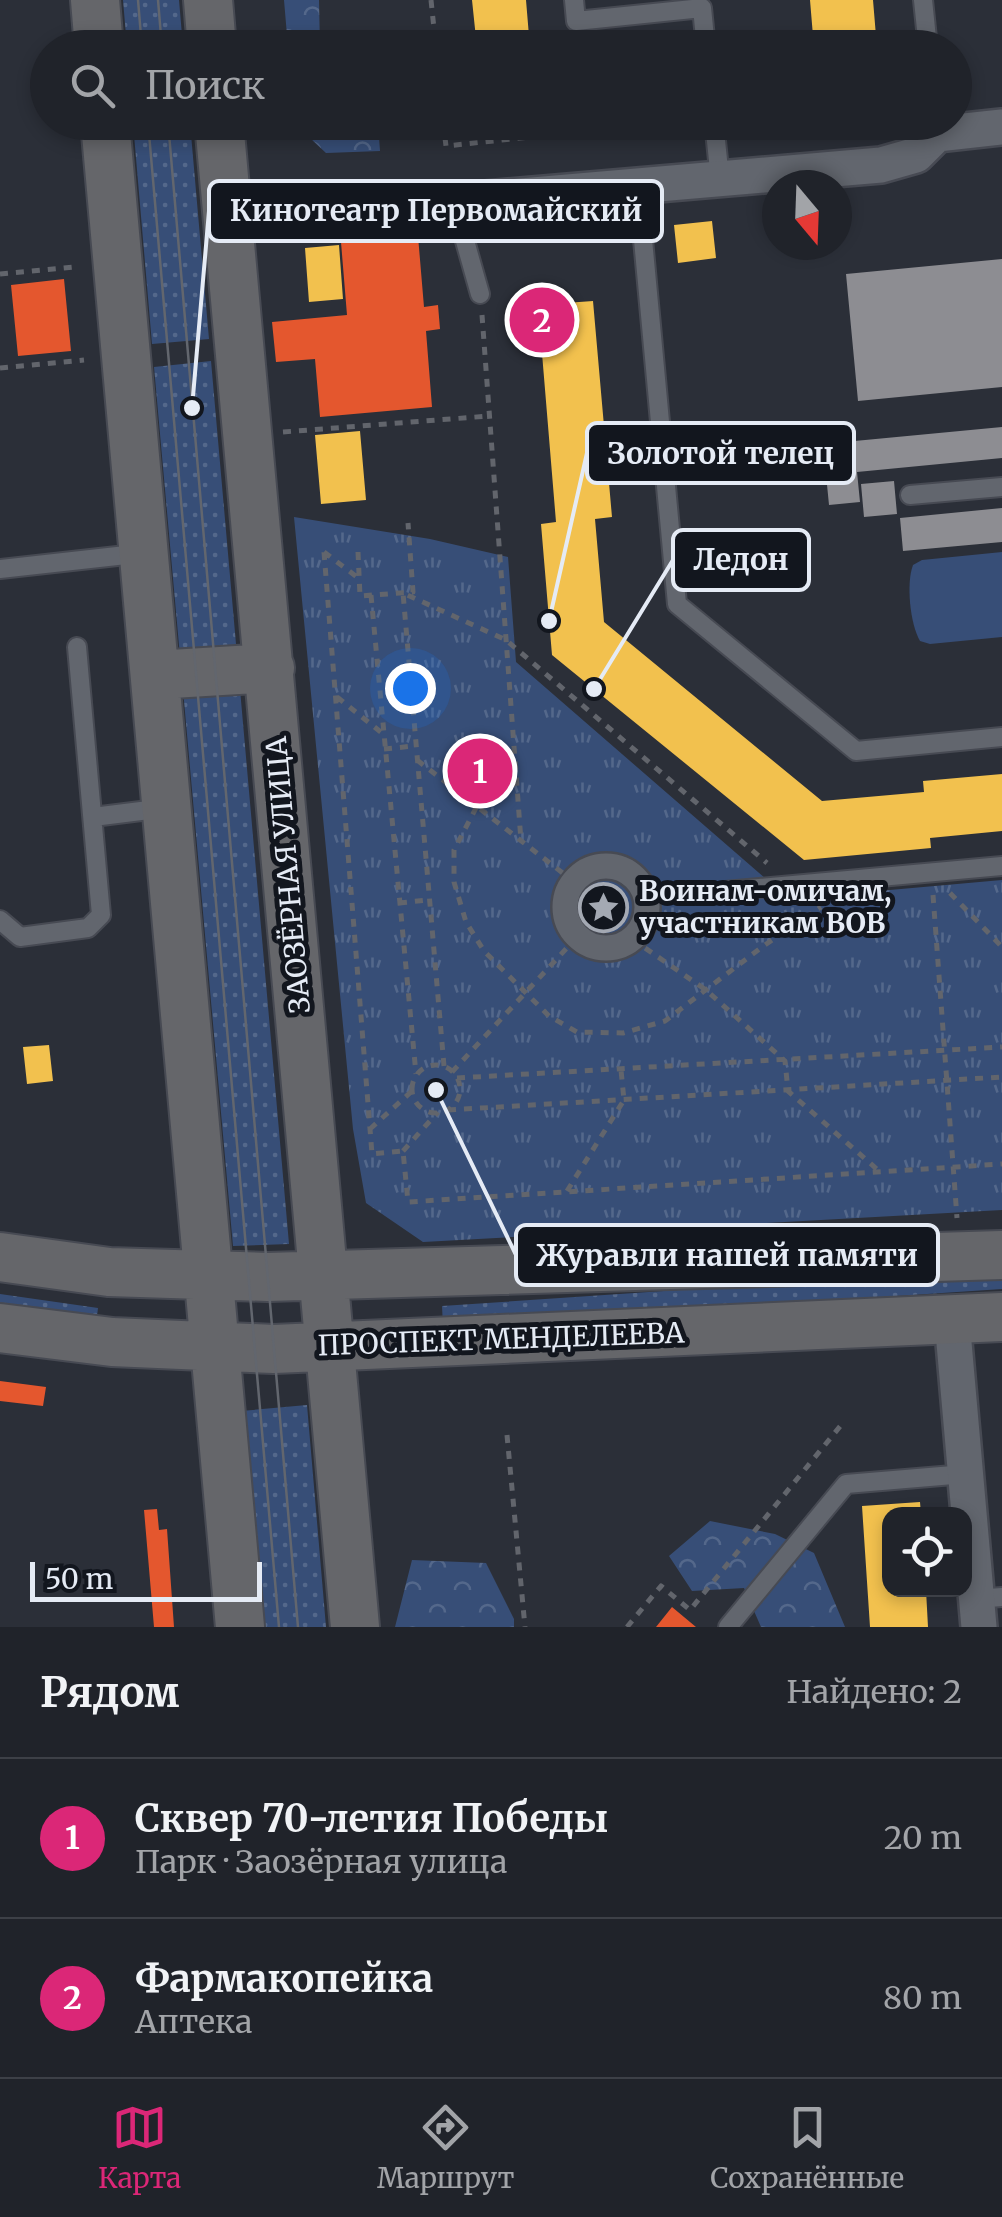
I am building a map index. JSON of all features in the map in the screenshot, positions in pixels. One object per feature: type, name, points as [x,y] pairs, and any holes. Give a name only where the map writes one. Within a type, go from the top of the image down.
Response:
[{"type":"main road","points":[[95,0],[98,30]]},
{"type":"main road","points":[[208,0],[210,30]]},
{"type":"main road","points":[[107,140],[240,1627]]},
{"type":"main road","name":"ЗАОЗЁРНАЯ УЛИЦА","points":[[221,140],[355,1627]]},
{"type":"main road","points":[[155,675],[270,668]]},
{"type":"main road","points":[[0,1257],[109,1272],[208,1276],[981,1256]]},
{"type":"main road","name":"ПРОСПЕКТ МЕНДЕЛЕЕВА","points":[[0,1328],[112,1342],[214,1348],[1002,1316]]},
{"type":"street","points":[[972,127],[1002,127]]},
{"type":"street","points":[[228,222],[881,165],[916,154],[927,140]]},
{"type":"street","points":[[596,866],[610,866],[635,877],[643,888],[647,916],[632,939],[610,948],[586,944],[576,937],[565,916],[564,904],[572,881],[596,866]]},
{"type":"street","points":[[952,1320],[965,1474],[986,1608]]},
{"type":"lane","points":[[574,0],[576,21],[702,8],[704,30]]},
{"type":"lane","points":[[923,0],[926,30]]},
{"type":"lane","points":[[716,140],[720,179]]},
{"type":"lane","points":[[638,186],[677,604],[856,751],[1002,738]]},
{"type":"lane","points":[[454,202],[480,294]]},
{"type":"lane","points":[[910,495],[1002,487]]},
{"type":"lane","points":[[0,570],[144,553]]},
{"type":"lane","points":[[0,920],[20,937],[88,928],[101,916],[76,647]]},
{"type":"lane","points":[[93,817],[166,808]]},
{"type":"lane","points":[[726,892],[1002,866]]},
{"type":"lane","points":[[728,1627],[846,1484],[965,1474]]},
{"type":"path","points":[[431,0],[434,30]]},
{"type":"path","points":[[445,140],[446,146],[495,140]]},
{"type":"path","points":[[0,274],[75,267]]},
{"type":"path","points":[[480,294],[522,841]]},
{"type":"path","points":[[0,368],[84,360]]},
{"type":"path","points":[[279,432],[490,416]]},
{"type":"path","points":[[358,552],[360,596],[413,592],[408,523]]},
{"type":"path","points":[[359,578],[324,552],[372,1154],[403,1151],[438,1112]]},
{"type":"path","points":[[403,593],[506,640],[794,885]]},
{"type":"path","points":[[403,593],[444,1066]]},
{"type":"path","points":[[370,1130],[412,1091],[416,1074],[371,595]]},
{"type":"path","points":[[336,697],[382,732]]},
{"type":"path","points":[[384,749],[414,746]]},
{"type":"path","points":[[416,758],[572,881]]},
{"type":"path","points":[[517,782],[477,806],[454,850],[454,882],[466,922],[484,951],[549,1016],[578,1032],[623,1033],[665,1021],[821,908],[847,880]]},
{"type":"path","points":[[931,872],[1002,947]]},
{"type":"path","points":[[931,872],[953,1168],[981,1256]]},
{"type":"path","points":[[399,902],[428,900]]},
{"type":"path","points":[[448,1110],[458,1098],[455,1075],[576,937]]},
{"type":"path","points":[[632,939],[706,990],[785,1062],[788,1091],[880,1172]]},
{"type":"path","points":[[416,1074],[431,1066],[444,1066],[455,1075],[621,1070],[1002,1047]]},
{"type":"path","points":[[567,1192],[624,1100],[621,1070]]},
{"type":"path","points":[[412,1091],[424,1109],[438,1112],[1002,1076]]},
{"type":"path","points":[[403,1151],[408,1202],[1002,1164]]},
{"type":"path","points":[[627,1627],[661,1586],[690,1610],[842,1424]]},
{"type":"path","points":[[507,1435],[525,1627]]},
{"type":"green space","points":[[123,0],[179,0],[182,30],[126,30]]},
{"type":"green space","points":[[284,0],[319,0],[320,30],[287,30]]},
{"type":"green space","points":[[134,140],[191,140],[209,339],[152,344]]},
{"type":"green space","points":[[312,140],[379,140],[380,151],[326,153]]},
{"type":"green space","points":[[211,361],[289,1244],[233,1246],[154,367]]},
{"type":"green space","points":[[294,517],[430,539],[508,557],[516,662],[789,899],[1002,880],[1002,1210],[423,1242],[366,1203],[353,1129]]},
{"type":"green space","points":[[1002,552],[1002,637],[930,644],[920,641],[910,603],[913,565],[922,560]]},
{"type":"green space","points":[[1002,1268],[1002,1289],[443,1326],[442,1306]]},
{"type":"green space","points":[[0,1294],[98,1308],[96,1324],[0,1310]]},
{"type":"green space","points":[[307,1405],[326,1627],[261,1627],[241,1411]]},
{"type":"green space","points":[[710,1521],[775,1534],[814,1553],[845,1627],[761,1627],[744,1588],[692,1591],[669,1556]]},
{"type":"green space","points":[[412,1560],[486,1563],[514,1619],[514,1627],[395,1627]]},
{"type":"building: Жильё","points":[[472,0],[526,0],[528,30],[475,30]]},
{"type":"building: Жильё","points":[[810,0],[873,0],[876,30],[812,30]]},
{"type":"building: Жильё","points":[[712,221],[716,258],[678,263],[674,225]]},
{"type":"building: Жильё","points":[[339,245],[343,299],[309,302],[305,248]]},
{"type":"building: Жильё","points":[[593,301],[612,517],[595,519],[604,622],[822,801],[924,792],[923,781],[1002,774],[1002,831],[930,838],[931,848],[804,860],[552,655],[541,524],[556,522],[538,305]]},
{"type":"building: Жильё","points":[[360,431],[366,500],[321,504],[315,435]]},
{"type":"building: Жильё","points":[[49,1045],[53,1081],[27,1084],[23,1047]]},
{"type":"building: Жильё","points":[[920,1502],[920,1507],[882,1507],[882,1597],[926,1597],[928,1627],[870,1627],[862,1506]]},
{"type":"building: Торговля","points":[[417,224],[424,307],[438,305],[440,329],[426,331],[432,407],[320,417],[315,359],[276,362],[272,322],[347,315],[340,230]]},
{"type":"building: Торговля","points":[[64,279],[71,351],[18,356],[11,285]]},
{"type":"building: Торговля","points":[[0,1381],[46,1387],[43,1406],[0,1401]]},
{"type":"building: Торговля","points":[[157,1509],[159,1530],[167,1529],[174,1627],[154,1627],[144,1510]]},
{"type":"building: Торговля","points":[[672,1607],[696,1627],[656,1627]]},
{"type":"building: Промзона","points":[[1002,259],[1002,387],[858,401],[846,274]]},
{"type":"building: Промзона","points":[[1002,427],[1002,458],[857,472],[860,502],[829,505],[823,444]]},
{"type":"building: Промзона","points":[[894,481],[897,514],[864,517],[861,484]]},
{"type":"building: Промзона","points":[[1002,508],[1002,542],[903,551],[900,518]]},
{"type":"tram line","points":[[138,0],[140,30]]},
{"type":"tram line","points":[[158,0],[160,30]]},
{"type":"tram line","points":[[150,140],[279,1627]]},
{"type":"tram line","points":[[170,140],[298,1627]]},
{"type":"place","name":"Фармакопейка","points":[[542,320]]},
{"type":"place","name":"Кинотеатр Первомайский","points":[[192,408]]},
{"type":"place","name":"Золотой телец","points":[[549,621]]},
{"type":"place","name":"Ледон","points":[[594,689]]},
{"type":"place","name":"Сквер 70-летия Победы","points":[[480,771]]},
{"type":"place","name":"Воинам-омичам, участникам ВОВ","points":[[604,907]]},
{"type":"place","name":"Журавли нашей памяти","points":[[436,1090]]}]
